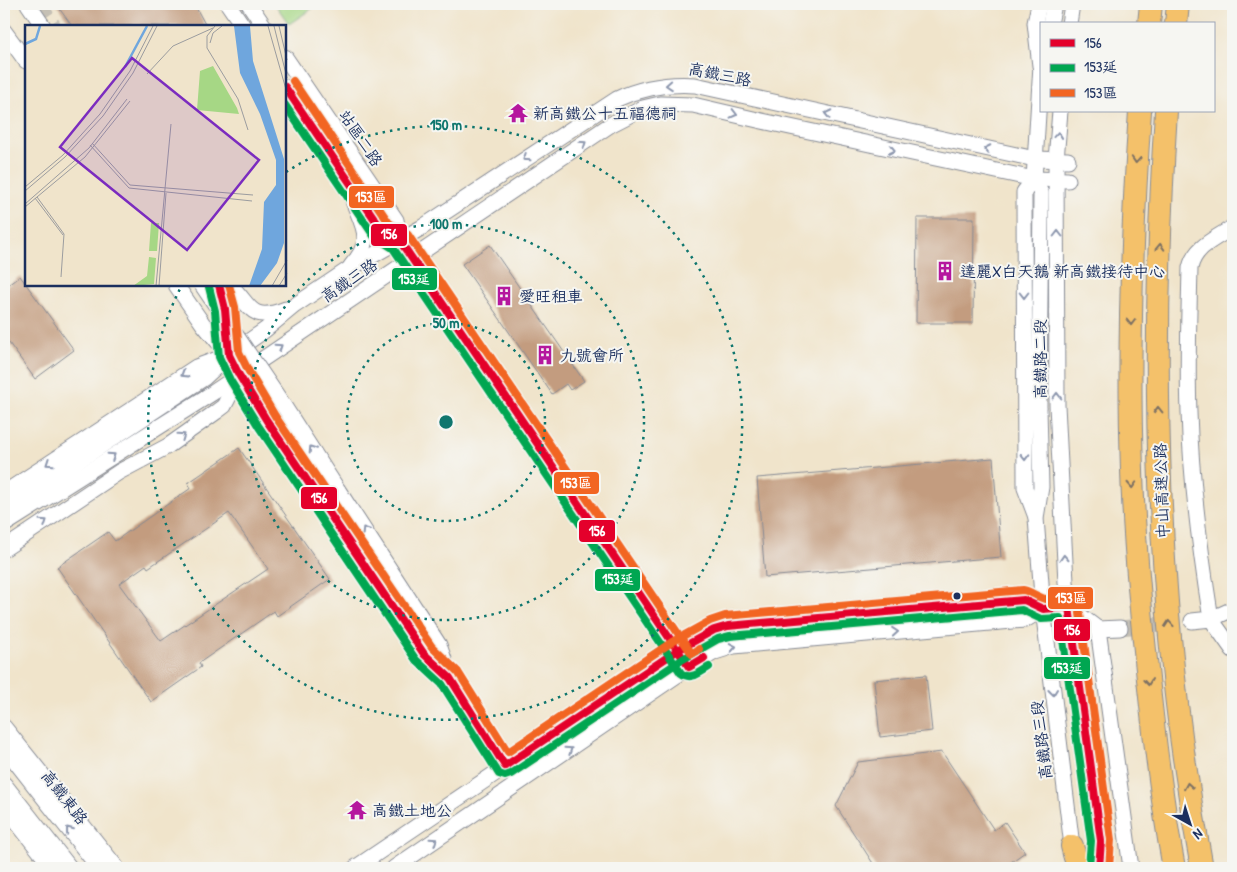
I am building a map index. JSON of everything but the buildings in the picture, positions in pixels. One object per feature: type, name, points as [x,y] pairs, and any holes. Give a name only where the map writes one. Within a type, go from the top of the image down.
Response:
[{"type":"highway","points":[[1149,22],[1151,4]]},
{"type":"highway","points":[[1176,22],[1178,4]]},
{"type":"highway","name":"中山高速公路","points":[[1140,112],[1132,279],[1132,470],[1136,555],[1145,652],[1160,784],[1174,868]]},
{"type":"highway","name":"中山高速公路","points":[[1166,112],[1158,279],[1159,469],[1163,553],[1187,780],[1202,868]]},
{"type":"highway","points":[[1099,868],[1101,840]]},
{"type":"highway","points":[[1072,846],[1078,868]]},
{"type":"street","points":[[28,4],[42,25]]},
{"type":"street","points":[[228,4],[242,25]]},
{"type":"street","points":[[249,4],[263,25]]},
{"type":"street","name":"高鐵路二段","points":[[1039,4],[1035,23],[1040,58]]},
{"type":"street","points":[[1050,22],[1054,4]]},
{"type":"street","points":[[1069,22],[1072,4]]},
{"type":"street","points":[[4,31],[25,60]]},
{"type":"street","name":"站區二路","points":[[286,58],[396,220],[400,241],[689,667]]},
{"type":"street","name":"高鐵路二段","points":[[1040,78],[1034,179],[1024,192],[1024,411],[1025,488],[1036,518],[1043,609]]},
{"type":"street","name":"高鐵三路","points":[[6,516],[204,378],[229,355],[294,306],[349,270],[400,241],[617,99],[634,91],[674,84],[695,85],[1034,159],[1062,160]]},
{"type":"street","name":"站區二路","points":[[286,88],[382,230],[400,241]]},
{"type":"street","name":"高鐵三路","points":[[6,516],[240,375],[610,125],[642,108],[660,104],[707,107],[762,121],[1034,179],[1062,180]]},
{"type":"street","name":"高鐵路二段","points":[[1060,112],[1062,180],[1058,211],[1057,405],[1069,607]]},
{"type":"street","points":[[341,170],[365,228],[364,247],[349,270]]},
{"type":"street","points":[[1233,228],[1200,248],[1192,257],[1190,268],[1188,411],[1194,498],[1212,619],[1233,650]]},
{"type":"street","points":[[177,286],[203,324],[229,355],[267,421],[424,654],[450,678]]},
{"type":"street","points":[[203,286],[282,403],[439,645],[450,678],[516,785]]},
{"type":"street","points":[[219,286],[225,309],[229,355]]},
{"type":"street","points":[[231,286],[247,307],[254,312],[272,314],[294,306]]},
{"type":"street","name":"高鐵三路","points":[[4,493],[196,367],[229,355]]},
{"type":"street","name":"高鐵三路","points":[[4,549],[118,472],[168,446],[216,412],[224,406],[240,375]]},
{"type":"street","points":[[354,868],[678,650],[714,630],[728,626],[1024,600],[1043,609]]},
{"type":"street","points":[[1069,607],[1106,868]]},
{"type":"street","points":[[394,868],[689,667],[715,652],[734,646],[1025,620],[1043,609],[1069,607],[1098,629],[1120,628]]},
{"type":"street","name":"高鐵路三段","points":[[1043,609],[1072,846],[1070,868]]},
{"type":"street","points":[[1192,620],[1212,619],[1233,609]]},
{"type":"street","points":[[1098,629],[1131,868]]},
{"type":"street","points":[[4,728],[117,868]]},
{"type":"street","name":"高鐵東路","points":[[4,747],[99,868]]},
{"type":"street","points":[[4,784],[70,868]]},
{"type":"street","points":[[4,806],[53,868]]},
{"type":"green space","points":[[275,4],[319,4],[289,24]]},
{"type":"waterway","points":[[1233,790],[1230,800],[1233,824]]},
{"type":"tunnel","points":[[39,4],[53,25]]},
{"type":"tunnel","points":[[1120,628],[1192,621]]},
{"type":"transit line","name":"153區","points":[[293,81],[389,223],[408,235],[692,654],[699,649]]},
{"type":"transit line","name":"156","points":[[286,88],[382,230],[400,241],[689,667],[704,658]]},
{"type":"transit line","name":"153延","points":[[286,106],[374,236],[393,248],[681,673],[692,676],[709,667]]},
{"type":"transit line","name":"156","points":[[219,286],[225,309],[229,355],[239,375],[267,421],[424,654],[450,678],[505,766],[678,650],[714,630],[728,626],[1024,600],[1043,609],[1069,607],[1101,841],[1099,868]]},
{"type":"transit line","name":"153區","points":[[229,286],[235,307],[239,352],[275,416],[432,647],[458,672],[508,752],[672,642],[710,621],[725,616],[1023,590],[1046,599],[1070,597],[1077,601],[1079,606],[1111,840],[1109,868]]},
{"type":"transit line","name":"153延","points":[[209,287],[215,311],[219,357],[230,380],[259,427],[416,660],[442,684],[499,774],[505,776],[511,774],[683,659],[718,639],[730,636],[1022,610],[1041,619],[1060,618],[1091,841],[1089,867]]},
{"type":"place","name":"新高鐵公十五福德祠","points":[[518,113]]},
{"type":"place","name":"達麗X白天鵝 新高鐵接待中心","points":[[945,271]]},
{"type":"place","name":"愛旺租車","points":[[504,296]]},
{"type":"place","name":"九號會所","points":[[545,355]]},
{"type":"place","name":"高鐵土地公","points":[[357,810]]}]
